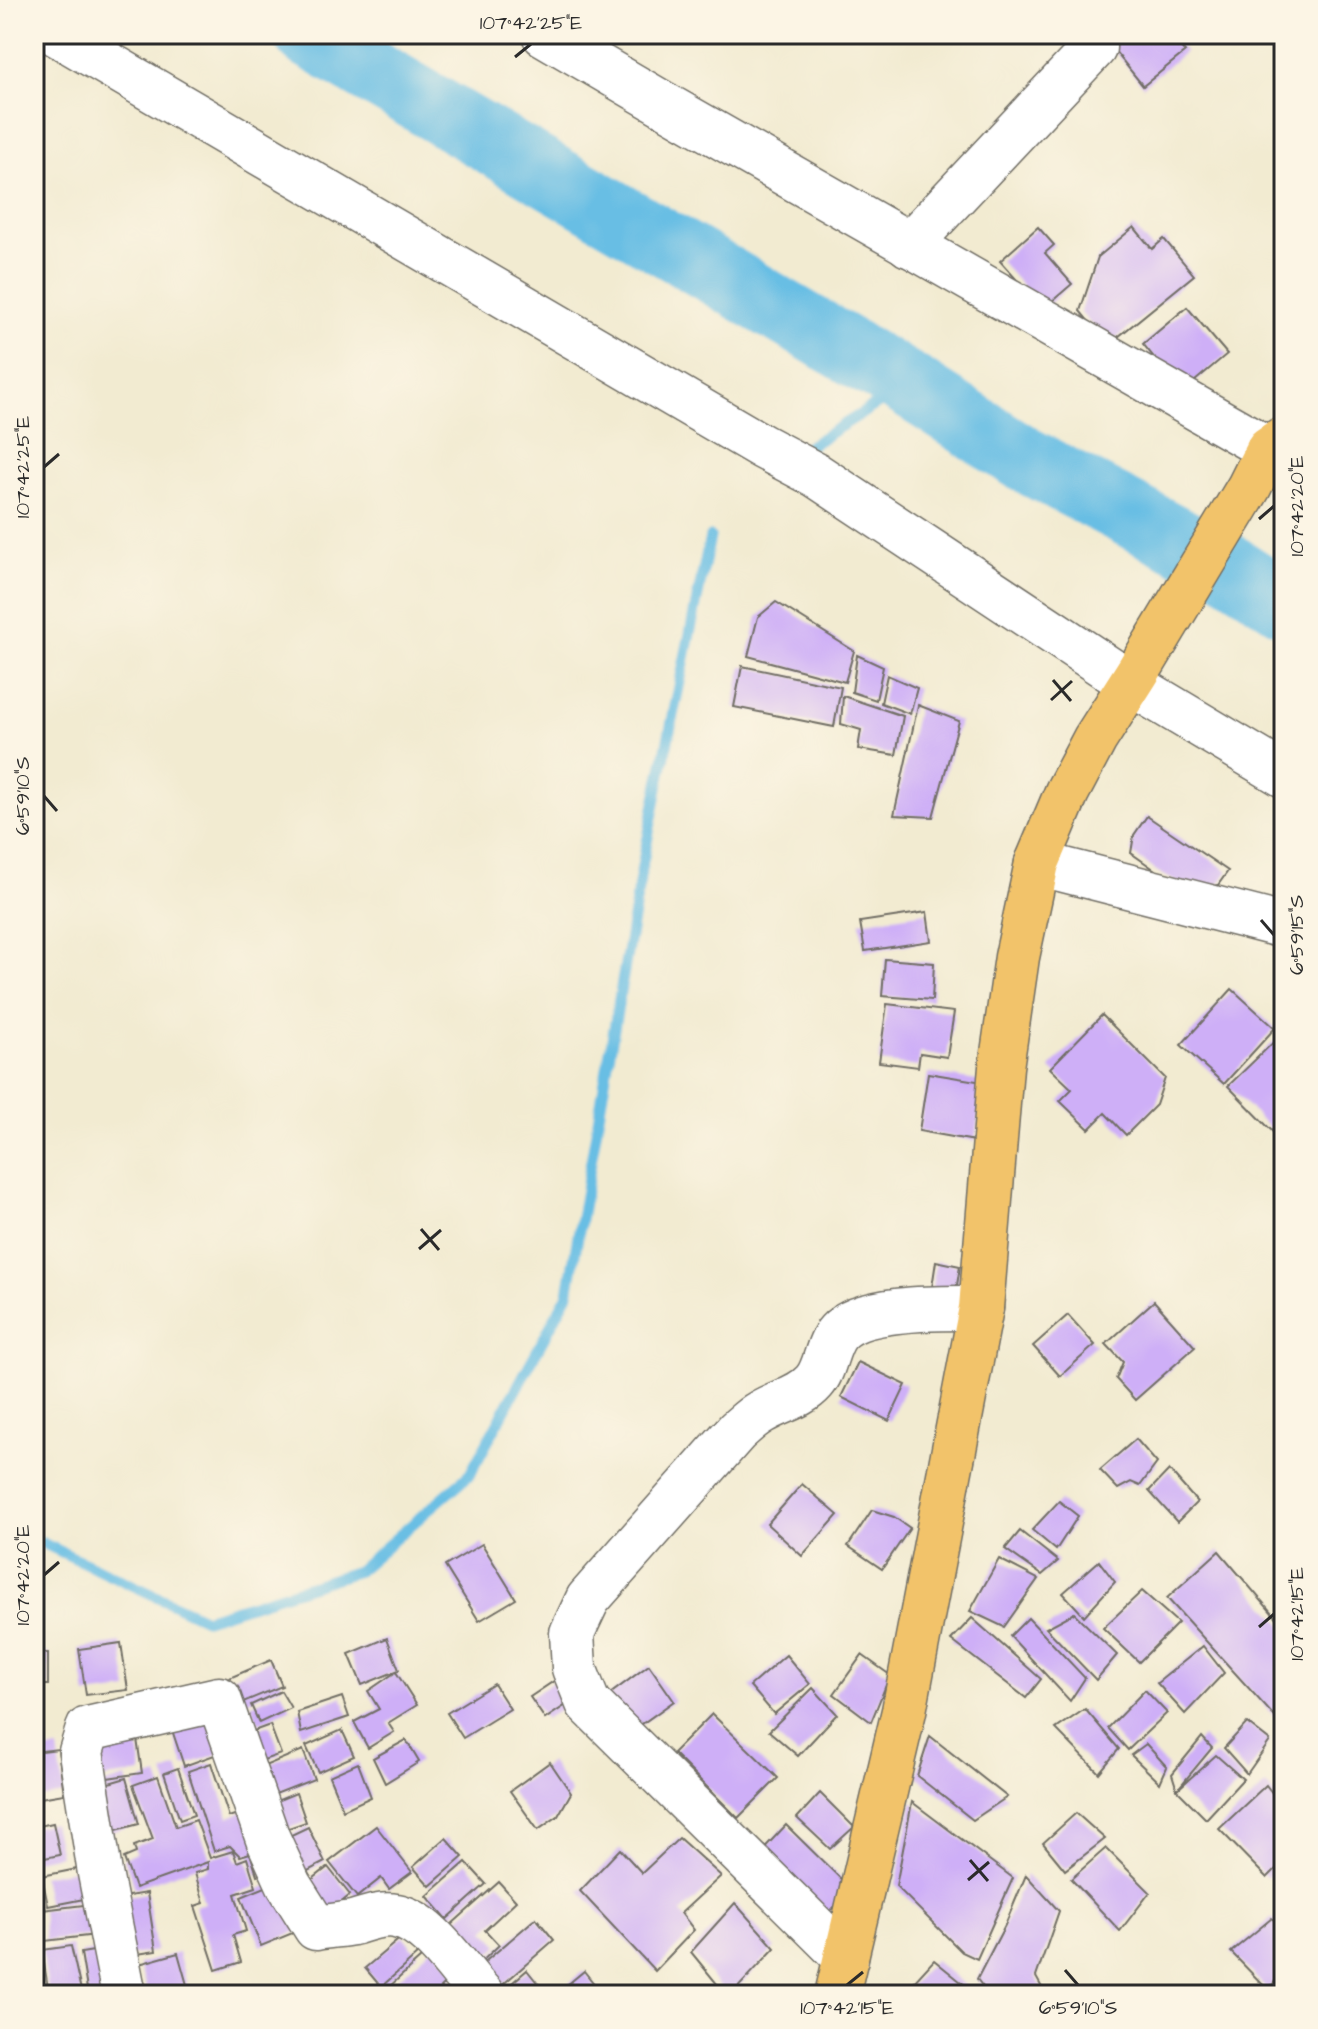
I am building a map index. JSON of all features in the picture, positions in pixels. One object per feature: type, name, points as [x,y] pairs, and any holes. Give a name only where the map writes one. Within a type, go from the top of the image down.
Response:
[{"type":"main road","points":[[841,1977],[904,1711],[981,1308],[1001,1067],[1017,957],[1037,863],[1067,792],[1095,739],[1271,459]]},
{"type":"street","points":[[57,34],[763,447],[816,475],[1284,775]]},
{"type":"street","points":[[544,34],[1271,459]]},
{"type":"street","points":[[909,245],[1094,48],[1088,34]]},
{"type":"street","points":[[1037,863],[1284,926]]},
{"type":"street","points":[[841,1977],[588,1703],[574,1668],[572,1633],[588,1599],[737,1431],[760,1412],[801,1394],[817,1380],[837,1332],[854,1321],[885,1312],[981,1308]]},
{"type":"street","points":[[124,1995],[81,1752],[88,1729],[219,1699],[268,1839],[289,1885],[316,1928],[374,1916],[396,1916],[417,1924],[434,1938],[482,1995]]},
{"type":"building","points":[[1101,34],[1170,34],[1185,52],[1143,86]]},
{"type":"building","points":[[1038,227],[1054,245],[1045,253],[1072,284],[1043,309],[1000,261]]},
{"type":"building","points":[[1134,227],[1152,249],[1164,239],[1194,275],[1108,345],[1080,311],[1098,257]]},
{"type":"building","points":[[1187,307],[1227,354],[1182,392],[1143,344]]},
{"type":"building","points":[[776,602],[854,651],[845,682],[748,656],[758,617]]},
{"type":"building","points":[[857,655],[883,667],[876,700],[852,692]]},
{"type":"building","points":[[742,666],[841,687],[834,727],[734,707]]},
{"type":"building","points":[[887,675],[917,688],[910,714],[881,703]]},
{"type":"building","points":[[843,696],[903,716],[896,755],[858,749],[861,730],[841,724]]},
{"type":"building","points":[[918,705],[959,721],[933,817],[894,815]]},
{"type":"building","points":[[1147,816],[1228,871],[1208,899],[1158,872],[1131,853],[1134,835]]},
{"type":"building","points":[[927,912],[931,941],[865,951],[860,922]]},
{"type":"building","points":[[885,959],[934,963],[932,1000],[882,996]]},
{"type":"building","points":[[1232,989],[1275,1028],[1224,1084],[1181,1045]]},
{"type":"building","points":[[887,1004],[954,1012],[947,1057],[920,1053],[918,1067],[879,1062]]},
{"type":"building","points":[[1102,1015],[1165,1078],[1156,1105],[1126,1135],[1105,1113],[1089,1129],[1060,1101],[1072,1089],[1050,1068]]},
{"type":"building","points":[[1284,1032],[1284,1121],[1273,1132],[1228,1086]]},
{"type":"building","points":[[928,1073],[983,1082],[975,1141],[919,1131]]},
{"type":"building","points":[[936,1261],[960,1266],[955,1298],[931,1294]]},
{"type":"building","points":[[1154,1301],[1195,1347],[1135,1400],[1116,1379],[1123,1362],[1106,1344]]},
{"type":"building","points":[[1068,1315],[1095,1345],[1060,1376],[1033,1346]]},
{"type":"building","points":[[858,1362],[906,1385],[889,1421],[841,1397]]},
{"type":"building","points":[[1136,1439],[1157,1463],[1140,1486],[1131,1482],[1118,1489],[1100,1470]]},
{"type":"building","points":[[1169,1470],[1197,1502],[1177,1522],[1149,1491]]},
{"type":"building","points":[[802,1484],[838,1515],[802,1556],[767,1524]]},
{"type":"building","points":[[1059,1501],[1078,1516],[1056,1550],[1032,1530]]},
{"type":"building","points":[[872,1510],[894,1517],[910,1528],[882,1569],[848,1546]]},
{"type":"building","points":[[1020,1531],[1058,1561],[1042,1575],[1005,1549]]},
{"type":"building","points":[[482,1544],[516,1599],[479,1621],[445,1566]]},
{"type":"building","points":[[1219,1551],[1284,1627],[1284,1727],[1167,1598]]},
{"type":"building","points":[[999,1559],[1038,1579],[1004,1627],[970,1611]]},
{"type":"building","points":[[1099,1561],[1115,1582],[1084,1616],[1063,1593]]},
{"type":"building","points":[[1142,1591],[1178,1623],[1139,1662],[1103,1628]]},
{"type":"building","points":[[1074,1613],[1117,1655],[1096,1680],[1046,1628]]},
{"type":"building","points":[[972,1618],[1041,1679],[1026,1698],[951,1640]]},
{"type":"building","points":[[1028,1618],[1085,1678],[1070,1701],[1010,1636]]},
{"type":"building","points":[[34,1638],[41,1638],[41,1653],[48,1653],[48,1685],[39,1685],[39,1696],[34,1696]]},
{"type":"building","points":[[387,1638],[399,1670],[362,1685],[349,1654]]},
{"type":"building","points":[[121,1643],[128,1690],[86,1695],[79,1649]]},
{"type":"building","points":[[1203,1646],[1224,1673],[1185,1714],[1157,1683]]},
{"type":"building","points":[[786,1655],[810,1684],[774,1714],[750,1686]]},
{"type":"building","points":[[862,1655],[890,1675],[871,1722],[834,1694]]},
{"type":"building","points":[[271,1660],[282,1686],[236,1705],[227,1679]]},
{"type":"building","points":[[649,1665],[674,1701],[632,1731],[606,1697]]},
{"type":"building","points":[[396,1672],[417,1705],[388,1723],[394,1732],[368,1748],[354,1722],[379,1709],[368,1691]]},
{"type":"building","points":[[560,1677],[575,1699],[545,1719],[530,1697]]},
{"type":"building","points":[[494,1684],[510,1709],[463,1738],[447,1713]]},
{"type":"building","points":[[813,1688],[837,1714],[798,1756],[769,1731]]},
{"type":"building","points":[[1145,1690],[1167,1713],[1128,1750],[1108,1728]]},
{"type":"building","points":[[281,1691],[291,1708],[259,1723],[251,1705]]},
{"type":"building","points":[[342,1697],[349,1717],[301,1733],[297,1712]]},
{"type":"building","points":[[1085,1709],[1119,1749],[1099,1773],[1056,1729]]},
{"type":"building","points":[[712,1714],[778,1778],[738,1818],[673,1753]]},
{"type":"building","points":[[211,1717],[223,1752],[184,1766],[172,1730]]},
{"type":"building","points":[[1247,1723],[1270,1741],[1247,1774],[1224,1748]]},
{"type":"building","points":[[270,1725],[281,1754],[249,1765],[240,1736]]},
{"type":"building","points":[[342,1730],[354,1756],[318,1772],[306,1746]]},
{"type":"building","points":[[136,1732],[142,1773],[100,1779],[93,1739]]},
{"type":"building","points":[[930,1736],[1007,1797],[973,1820],[917,1776]]},
{"type":"building","points":[[1202,1737],[1212,1748],[1177,1790],[1172,1774]]},
{"type":"building","points":[[406,1740],[419,1762],[385,1783],[373,1758]]},
{"type":"building","points":[[1146,1744],[1167,1767],[1160,1783],[1131,1755]]},
{"type":"building","points":[[58,1749],[64,1794],[34,1799],[34,1752]]},
{"type":"building","points":[[303,1750],[314,1779],[273,1795],[262,1767]]},
{"type":"building","points":[[1216,1755],[1243,1779],[1206,1819],[1177,1790]]},
{"type":"building","points":[[550,1762],[571,1793],[558,1816],[538,1830],[510,1791]]},
{"type":"building","points":[[211,1763],[229,1817],[251,1809],[271,1871],[257,1875],[250,1853],[240,1856],[230,1846],[214,1851],[188,1771]]},
{"type":"building","points":[[358,1763],[371,1797],[343,1810],[329,1776]]},
{"type":"building","points":[[178,1768],[194,1815],[180,1820],[164,1773]]},
{"type":"building","points":[[158,1776],[176,1827],[196,1820],[210,1858],[233,1851],[237,1862],[247,1858],[256,1887],[235,1894],[246,1931],[233,1935],[241,1962],[216,1970],[195,1906],[204,1903],[195,1873],[208,1869],[208,1862],[135,1888],[124,1858],[136,1853],[134,1846],[153,1839],[133,1785]]},
{"type":"building","points":[[126,1778],[139,1824],[105,1833],[92,1788]]},
{"type":"building","points":[[1266,1785],[1284,1808],[1284,1861],[1267,1878],[1219,1829]]},
{"type":"building","points":[[296,1793],[306,1822],[280,1831],[269,1804]]},
{"type":"building","points":[[820,1793],[854,1827],[830,1849],[797,1818]]},
{"type":"building","points":[[912,1802],[1013,1878],[977,1959],[962,1952],[896,1886]]},
{"type":"building","points":[[1076,1813],[1105,1839],[1065,1870],[1043,1843]]},
{"type":"building","points":[[53,1823],[60,1855],[34,1860],[34,1827]]},
{"type":"building","points":[[786,1825],[852,1890],[821,1920],[757,1856]]},
{"type":"building","points":[[376,1826],[412,1872],[389,1889],[381,1878],[357,1897],[329,1862]]},
{"type":"building","points":[[308,1827],[325,1862],[304,1873],[287,1837]]},
{"type":"building","points":[[446,1838],[463,1857],[430,1886],[413,1867]]},
{"type":"building","points":[[679,1838],[721,1876],[681,1913],[694,1930],[655,1971],[580,1891],[620,1849],[642,1873]]},
{"type":"building","points":[[1106,1848],[1150,1892],[1120,1931],[1071,1879]]},
{"type":"building","points":[[466,1862],[486,1884],[447,1919],[427,1896]]},
{"type":"building","points":[[328,1867],[350,1895],[322,1918],[299,1890]]},
{"type":"building","points":[[82,1868],[89,1898],[48,1906],[42,1876]]},
{"type":"building","points":[[1026,1875],[1059,1911],[1036,1977],[1046,1995],[989,1995],[977,1979]]},
{"type":"building","points":[[280,1881],[300,1930],[261,1946],[241,1897]]},
{"type":"building","points":[[499,1882],[516,1901],[485,1930],[499,1945],[475,1968],[442,1933]]},
{"type":"building","points":[[147,1893],[156,1951],[119,1957],[110,1899]]},
{"type":"building","points":[[735,1903],[775,1948],[731,1995],[726,1995],[691,1952]]},
{"type":"building","points":[[92,1904],[96,1935],[45,1941],[42,1910]]},
{"type":"building","points":[[536,1918],[554,1940],[492,1994],[473,1972]]},
{"type":"building","points":[[1272,1918],[1284,1930],[1284,1970],[1268,1990],[1231,1952]]},
{"type":"building","points":[[403,1936],[418,1954],[381,1987],[365,1968]]},
{"type":"building","points":[[71,1946],[82,1995],[49,1995],[42,1950]]},
{"type":"building","points":[[433,1947],[456,1973],[440,1988],[447,1995],[397,1995],[389,1987]]},
{"type":"building","points":[[100,1950],[107,1995],[88,1995],[81,1953]]},
{"type":"building","points":[[178,1953],[189,1992],[148,1995],[139,1964]]},
{"type":"building","points":[[934,1960],[977,1995],[902,1995]]},
{"type":"building","points":[[527,1970],[547,1995],[498,1995]]},
{"type":"building","points":[[584,1971],[603,1995],[555,1995]]},
{"type":"waterway","points":[[307,34],[908,385],[1026,460],[1228,566],[1284,603]]},
{"type":"waterway","points":[[796,454],[908,385]]},
{"type":"waterway","points":[[34,1539],[205,1619],[358,1571],[470,1474],[568,1294],[643,861],[710,537]]}]
